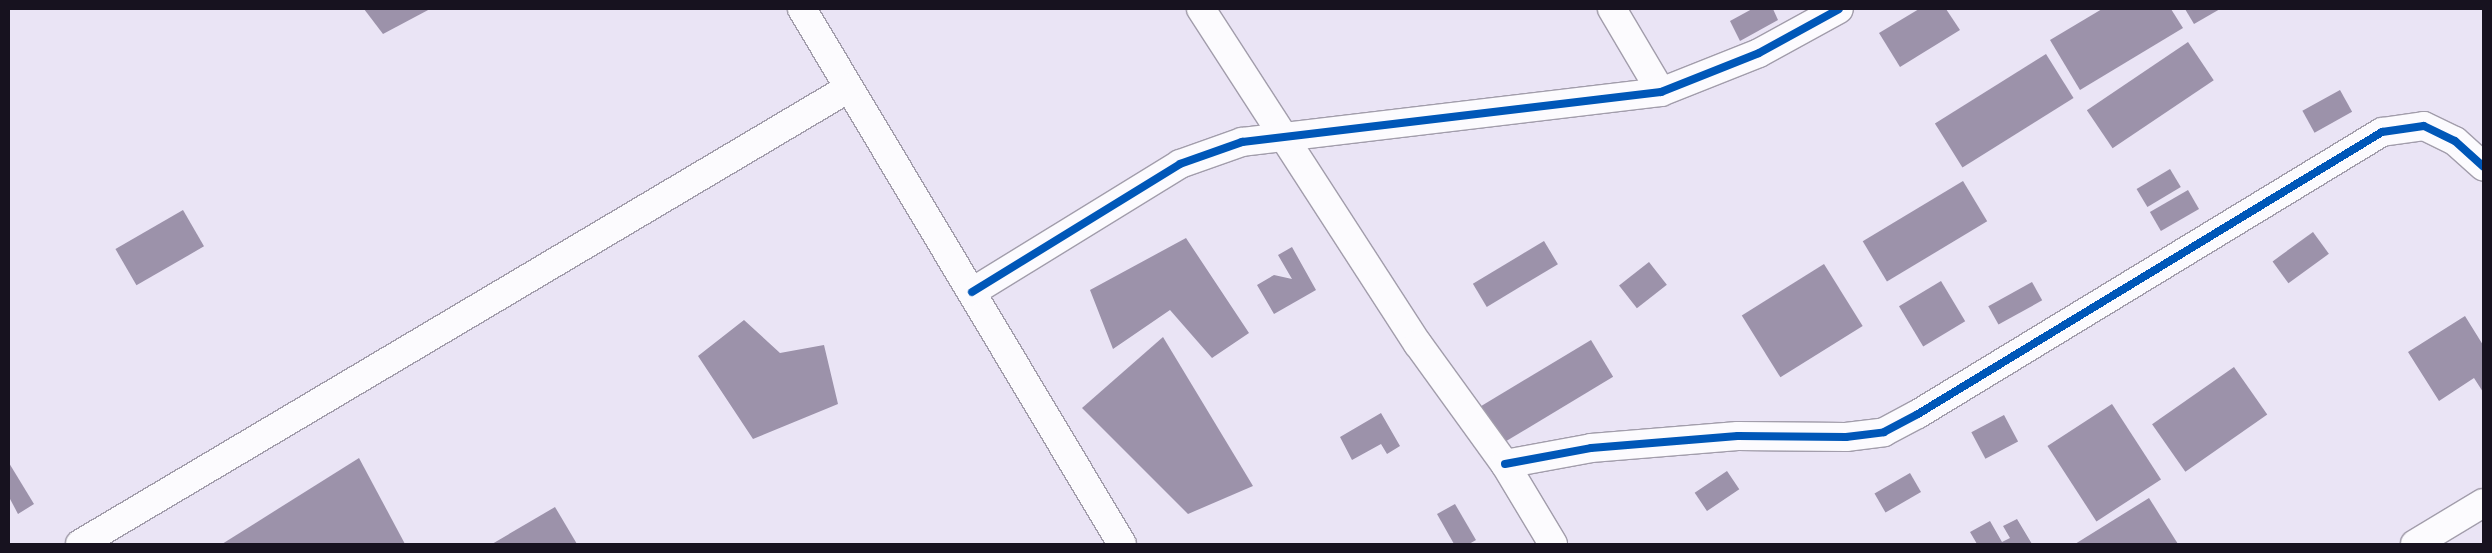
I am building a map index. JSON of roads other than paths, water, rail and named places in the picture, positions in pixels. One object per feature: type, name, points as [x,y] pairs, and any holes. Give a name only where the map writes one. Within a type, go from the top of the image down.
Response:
[{"type":"street","points":[[802,9],[1122,544]]},
{"type":"street","points":[[1201,9],[1418,344],[1504,464],[1553,544]]},
{"type":"street","points":[[1612,9],[1661,92]]},
{"type":"street","points":[[972,292],[1180,164],[1242,142],[1286,139],[1661,92],[1759,53],[1839,9]]},
{"type":"street","points":[[80,544],[849,88]]},
{"type":"street","points":[[1504,464],[1591,448],[1738,436],[1846,437],[1884,432],[1918,414],[2296,182],[2382,132],[2424,126],[2455,141],[2483,166]]},
{"type":"street","points":[[2415,544],[2483,503]]}]
